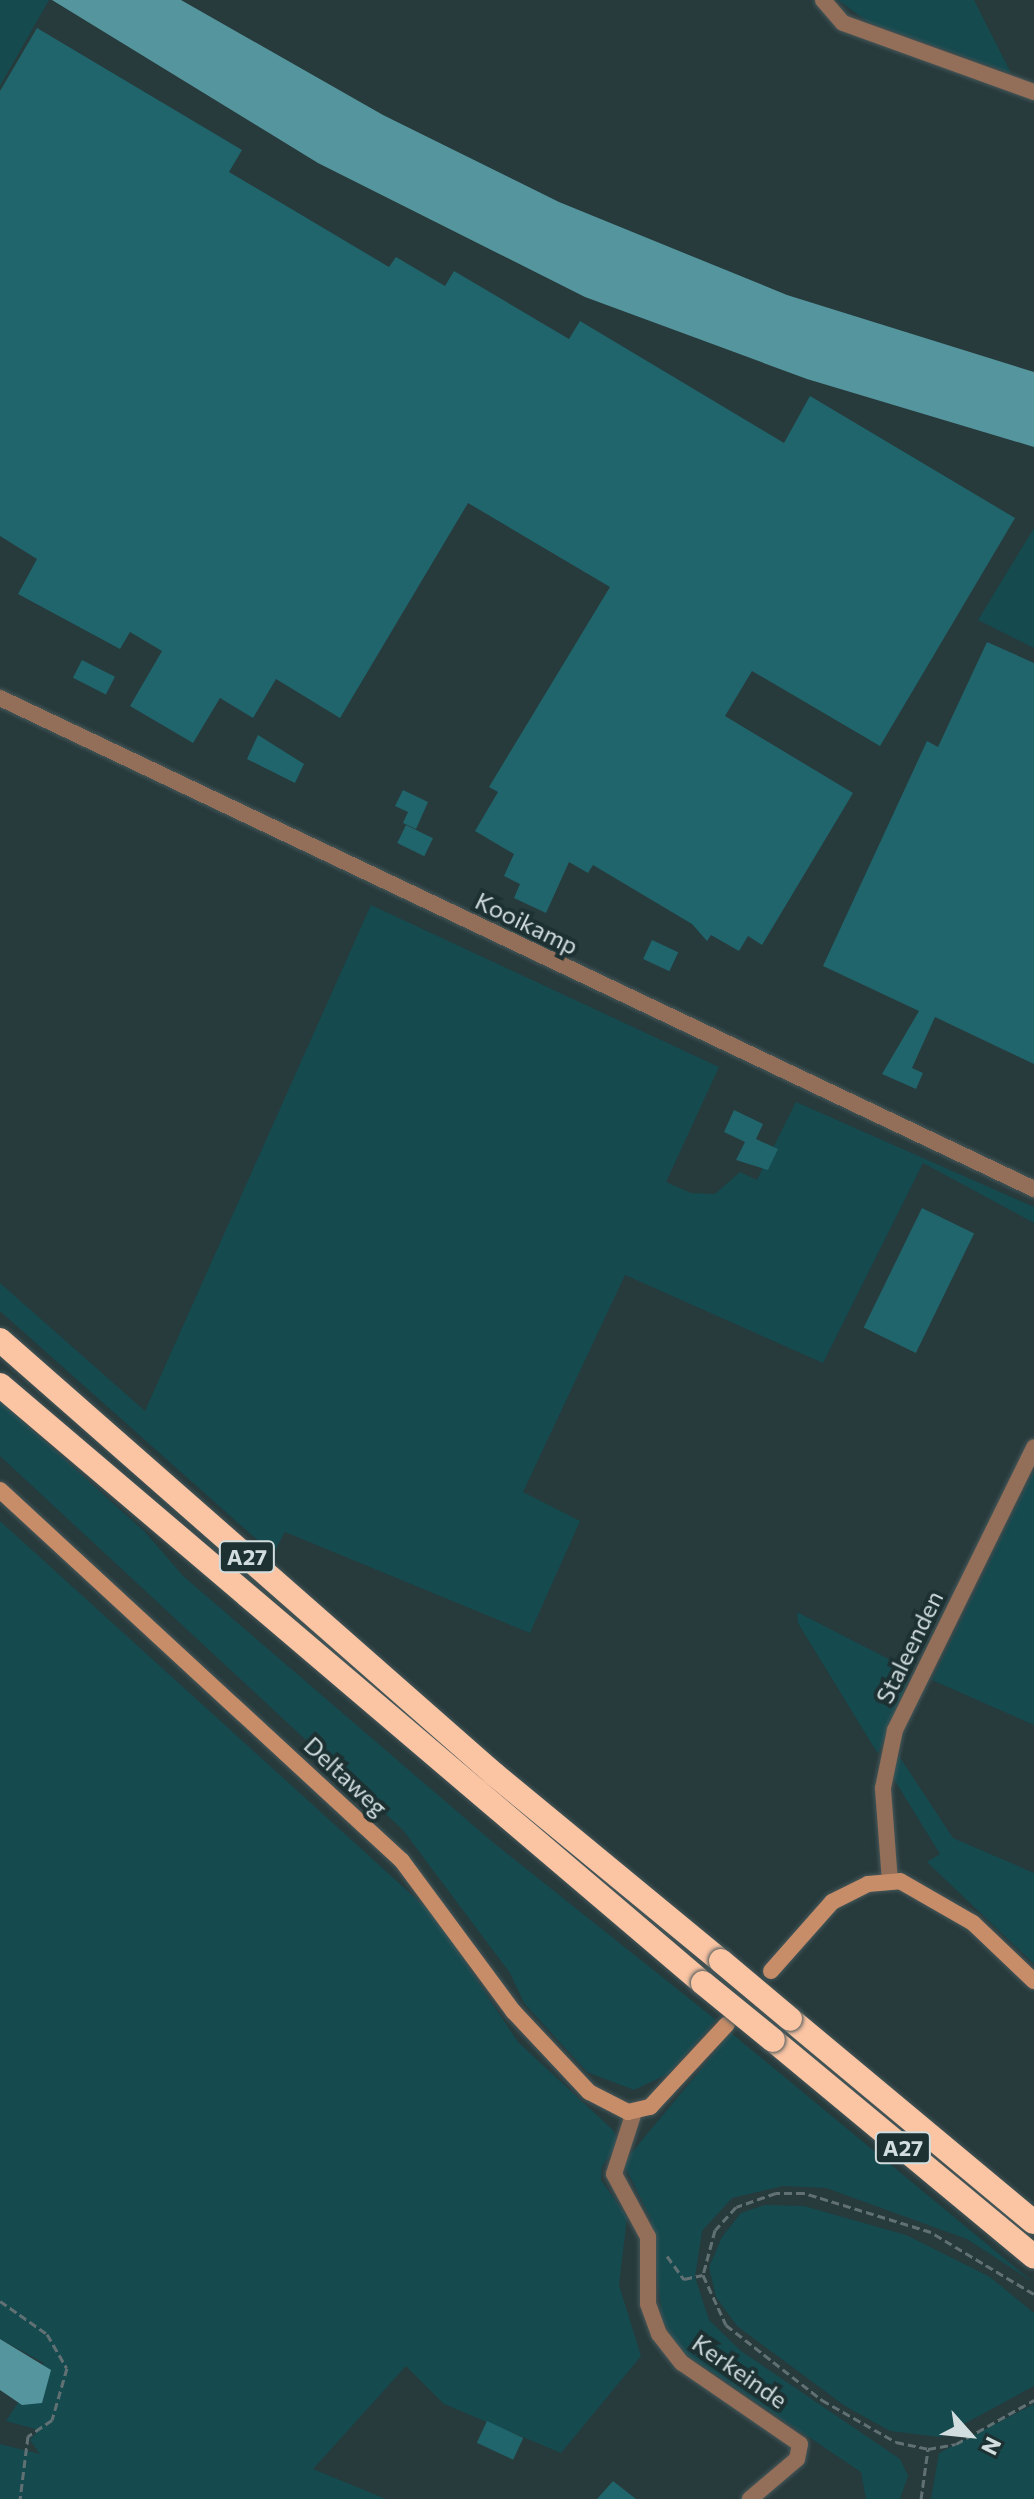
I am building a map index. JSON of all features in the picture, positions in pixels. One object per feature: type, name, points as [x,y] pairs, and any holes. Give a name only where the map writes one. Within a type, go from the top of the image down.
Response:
[{"type":"highway","name":"A27","points":[[0,1340],[494,1774],[1034,2222]]},
{"type":"highway","name":"A27","points":[[0,1385],[703,1983],[1034,2257]]},
{"type":"street","points":[[823,0],[843,23],[1034,92]]},
{"type":"street","name":"Kooikamp","points":[[0,698],[1034,1189]]},
{"type":"street","name":"Staleenden","points":[[890,1882],[883,1788],[895,1730],[1034,1447]]},
{"type":"street","name":"Deltaweg","points":[[0,1490],[402,1861],[556,2059],[603,2102],[634,2112]]},
{"type":"street","points":[[771,1971],[832,1902],[890,1882],[931,1893],[1034,1981]]},
{"type":"street","points":[[634,2112],[664,2098],[727,2024]]},
{"type":"street","name":"Kerkeinde","points":[[634,2112],[614,2174],[644,2223],[648,2304],[667,2349],[800,2444],[797,2459],[750,2499]]},
{"type":"path","points":[[1034,2294],[931,2232],[804,2193],[776,2193],[736,2207],[715,2230],[703,2275],[726,2325],[822,2400],[896,2442],[928,2449],[956,2444],[1034,2400]]},
{"type":"path","points":[[644,2223],[684,2279],[703,2275]]},
{"type":"path","points":[[0,2301],[47,2334],[67,2368],[52,2420],[28,2436],[20,2499]]},
{"type":"path","points":[[921,2499],[928,2449]]},
{"type":"shaded area","points":[[0,0],[49,0],[0,86]]},
{"type":"shaded area","points":[[52,0],[181,0],[383,115],[559,202],[787,295],[1034,372],[1034,447],[807,379],[585,297],[318,163]]},
{"type":"shaded area","points":[[838,0],[974,0],[1011,73],[868,22]]},
{"type":"shaded area","points":[[1034,528],[1034,648],[978,620]]},
{"type":"shaded area","points":[[371,905],[719,1067],[666,1182],[691,1193],[715,1194],[740,1172],[757,1180],[796,1102],[1034,1207],[1034,1223],[923,1163],[823,1363],[625,1275],[523,1492],[580,1521],[530,1633],[285,1532],[273,1554],[0,1311],[0,1283],[145,1411]]},
{"type":"shaded area","points":[[0,1401],[145,1532],[183,1576],[495,1844],[716,2020],[668,2074],[634,2090],[587,2072],[524,2003],[510,1973],[403,1830],[0,1456]]},
{"type":"shaded area","points":[[1034,1471],[1034,1725],[932,1680]]},
{"type":"shaded area","points":[[0,1521],[433,1914],[518,2042],[614,2131],[619,2144],[602,2166],[601,2180],[627,2217],[619,2285],[641,2356],[561,2453],[444,2404],[406,2366],[313,2469],[386,2499],[0,2499],[0,2444],[40,2454],[30,2440],[39,2430],[6,2421],[44,2363],[0,2339]]},
{"type":"shaded area","points":[[797,1612],[912,1671],[878,1754],[798,1623]]},
{"type":"shaded area","points":[[899,1756],[953,1838],[1034,1873],[1034,1964],[927,1862],[940,1854],[892,1776]]},
{"type":"shaded area","points":[[731,2033],[1033,2282],[967,2239],[826,2188],[783,2186],[732,2198],[702,2231],[695,2277],[709,2320],[741,2351],[900,2459],[908,2476],[900,2499],[866,2499],[861,2472],[679,2350],[662,2319],[651,2219],[623,2163]]},
{"type":"shaded area","points":[[765,2205],[804,2206],[906,2235],[990,2277],[1034,2313],[1034,2386],[940,2437],[890,2431],[845,2406],[737,2326],[716,2297],[709,2267],[722,2237],[741,2213]]},
{"type":"shaded area","points":[[0,2339],[51,2370],[42,2403],[22,2405],[0,2390]]},
{"type":"shaded area","points":[[1034,2404],[1034,2499],[931,2499],[939,2453]]},
{"type":"building","points":[[37,28],[242,150],[229,172],[389,267],[396,257],[445,286],[454,271],[569,339],[580,321],[784,443],[810,396],[1015,518],[880,746],[752,671],[725,716],[853,793],[762,945],[748,936],[739,951],[711,935],[707,941],[692,924],[593,865],[588,873],[569,862],[546,913],[514,898],[520,884],[504,876],[514,854],[475,831],[498,792],[489,787],[610,587],[468,503],[340,718],[276,679],[253,718],[220,698],[193,743],[130,706],[162,651],[130,632],[120,649],[18,594],[37,559],[0,536],[0,91]]},
{"type":"building","points":[[987,642],[1034,663],[1034,1064],[935,1017],[912,1068],[923,1073],[916,1089],[882,1074],[919,1011],[823,966],[927,741],[938,747]]},
{"type":"building","points":[[82,660],[115,677],[106,695],[73,678]]},
{"type":"building","points":[[258,735],[304,764],[295,783],[247,759]]},
{"type":"building","points":[[403,790],[428,802],[416,829],[403,823],[408,812],[395,806]]},
{"type":"building","points":[[406,825],[433,838],[424,856],[397,843]]},
{"type":"building","points":[[652,940],[678,952],[669,971],[643,959]]},
{"type":"building","points":[[734,1110],[763,1124],[756,1139],[778,1149],[768,1170],[736,1160],[745,1142],[724,1132]]},
{"type":"building","points":[[922,1208],[974,1233],[916,1353],[864,1328]]},
{"type":"building","points":[[487,2421],[523,2438],[513,2460],[477,2443]]},
{"type":"building","points":[[613,2481],[636,2499],[597,2499]]}]
